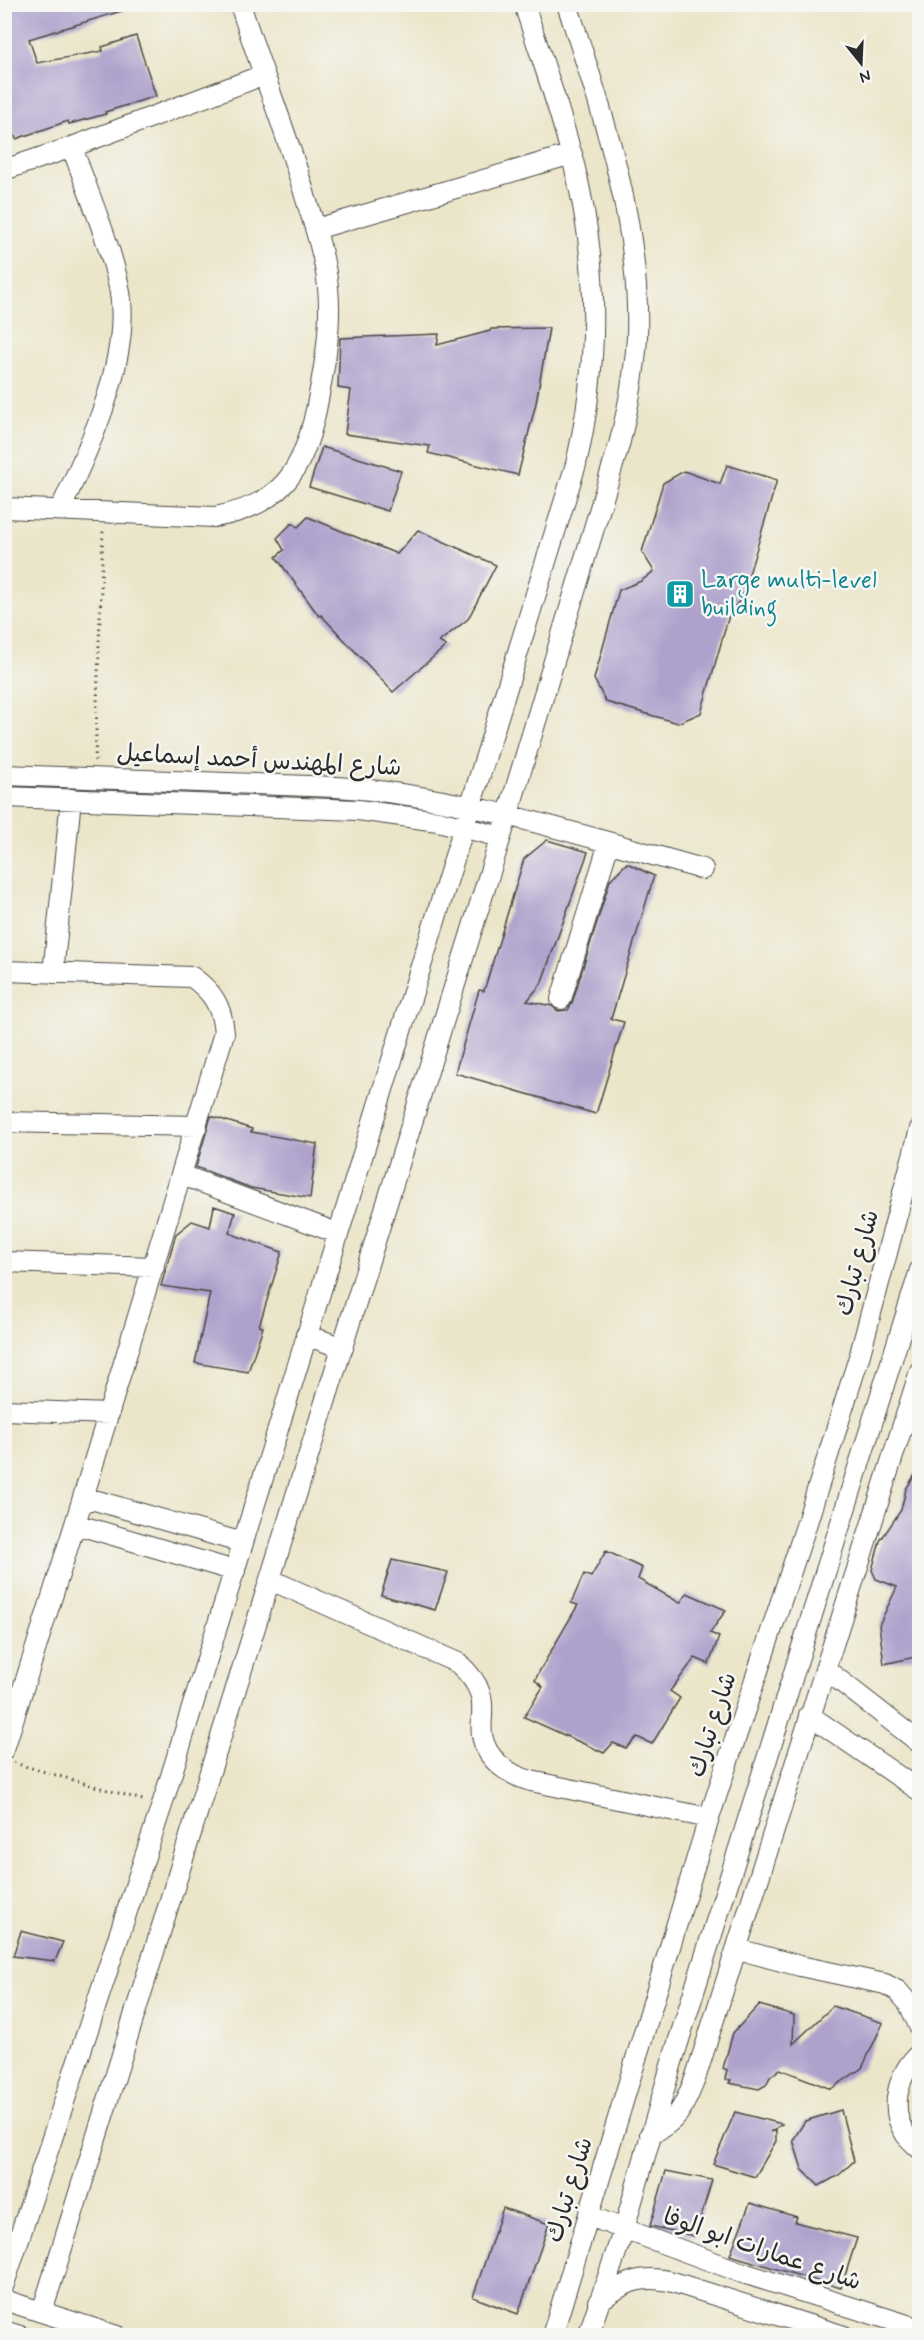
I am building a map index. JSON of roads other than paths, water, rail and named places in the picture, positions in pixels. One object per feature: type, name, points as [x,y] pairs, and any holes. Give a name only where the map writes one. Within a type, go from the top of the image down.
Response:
[{"type":"street","points":[[4,508],[193,517],[215,517],[238,513],[278,490],[293,473],[304,453],[326,360],[328,288],[316,229],[291,148],[263,75],[240,4]]},
{"type":"street","points":[[4,2284],[162,1805],[576,464],[593,369],[594,305],[587,234],[572,154],[524,4]]},
{"type":"street","points":[[42,2312],[501,837],[619,445],[631,392],[637,338],[634,266],[623,198],[608,131],[567,4]]},
{"type":"street","points":[[4,170],[72,147],[263,75]]},
{"type":"street","points":[[60,510],[83,461],[103,406],[116,360],[122,322],[119,287],[72,147]]},
{"type":"street","points":[[316,229],[572,154]]},
{"type":"street","name":"شارع المهندس أحمد إسماعيل","points":[[4,775],[363,789],[426,797],[508,814],[703,869]]},
{"type":"street","name":"شارع المهندس أحمد إسماعيل","points":[[4,797],[358,810],[411,816],[501,837]]},
{"type":"street","points":[[53,973],[71,799]]},
{"type":"street","points":[[561,999],[609,843]]},
{"type":"street","points":[[4,971],[192,977],[206,987],[216,1000],[222,1016],[224,1033],[84,1497],[4,1749]]},
{"type":"street","points":[[4,1122],[197,1125]]},
{"type":"street","name":"شارع تبارك","points":[[552,2336],[709,1818],[804,1532],[860,1354],[920,1130]]},
{"type":"street","points":[[182,1175],[337,1233]]},
{"type":"street","points":[[4,1262],[154,1267]]},
{"type":"street","points":[[588,2336],[624,2229],[651,2133],[920,1270]]},
{"type":"street","points":[[306,1335],[343,1348]]},
{"type":"street","points":[[651,2133],[669,2124],[684,2105],[695,2079],[920,1371]]},
{"type":"street","points":[[4,1410],[109,1414]]},
{"type":"street","points":[[84,1497],[243,1543]]},
{"type":"street","points":[[75,1524],[235,1571]]},
{"type":"street","points":[[271,1580],[458,1663],[468,1672],[481,1696],[482,1736],[486,1747],[500,1766],[509,1773],[531,1781],[709,1818]]},
{"type":"street","points":[[825,1669],[920,1743]]},
{"type":"street","points":[[809,1715],[860,1747],[920,1791]]},
{"type":"street","points":[[737,1949],[800,1966],[885,1984],[898,1991],[909,2004],[920,2028]]},
{"type":"street","points":[[920,2053],[909,2063],[898,2086],[897,2111],[906,2134],[920,2149]]},
{"type":"street","name":"شارع عمارات ابو الوفا","points":[[589,2216],[742,2273],[920,2329]]},
{"type":"street","points":[[598,2302],[631,2280],[652,2277],[842,2335],[848,2306]]},
{"type":"street","points":[[4,2300],[117,2336]]},
{"type":"street","points":[[4,2331],[20,2336]]},
{"type":"place","name":"Large multi-level building","points":[[680,594]]}]
